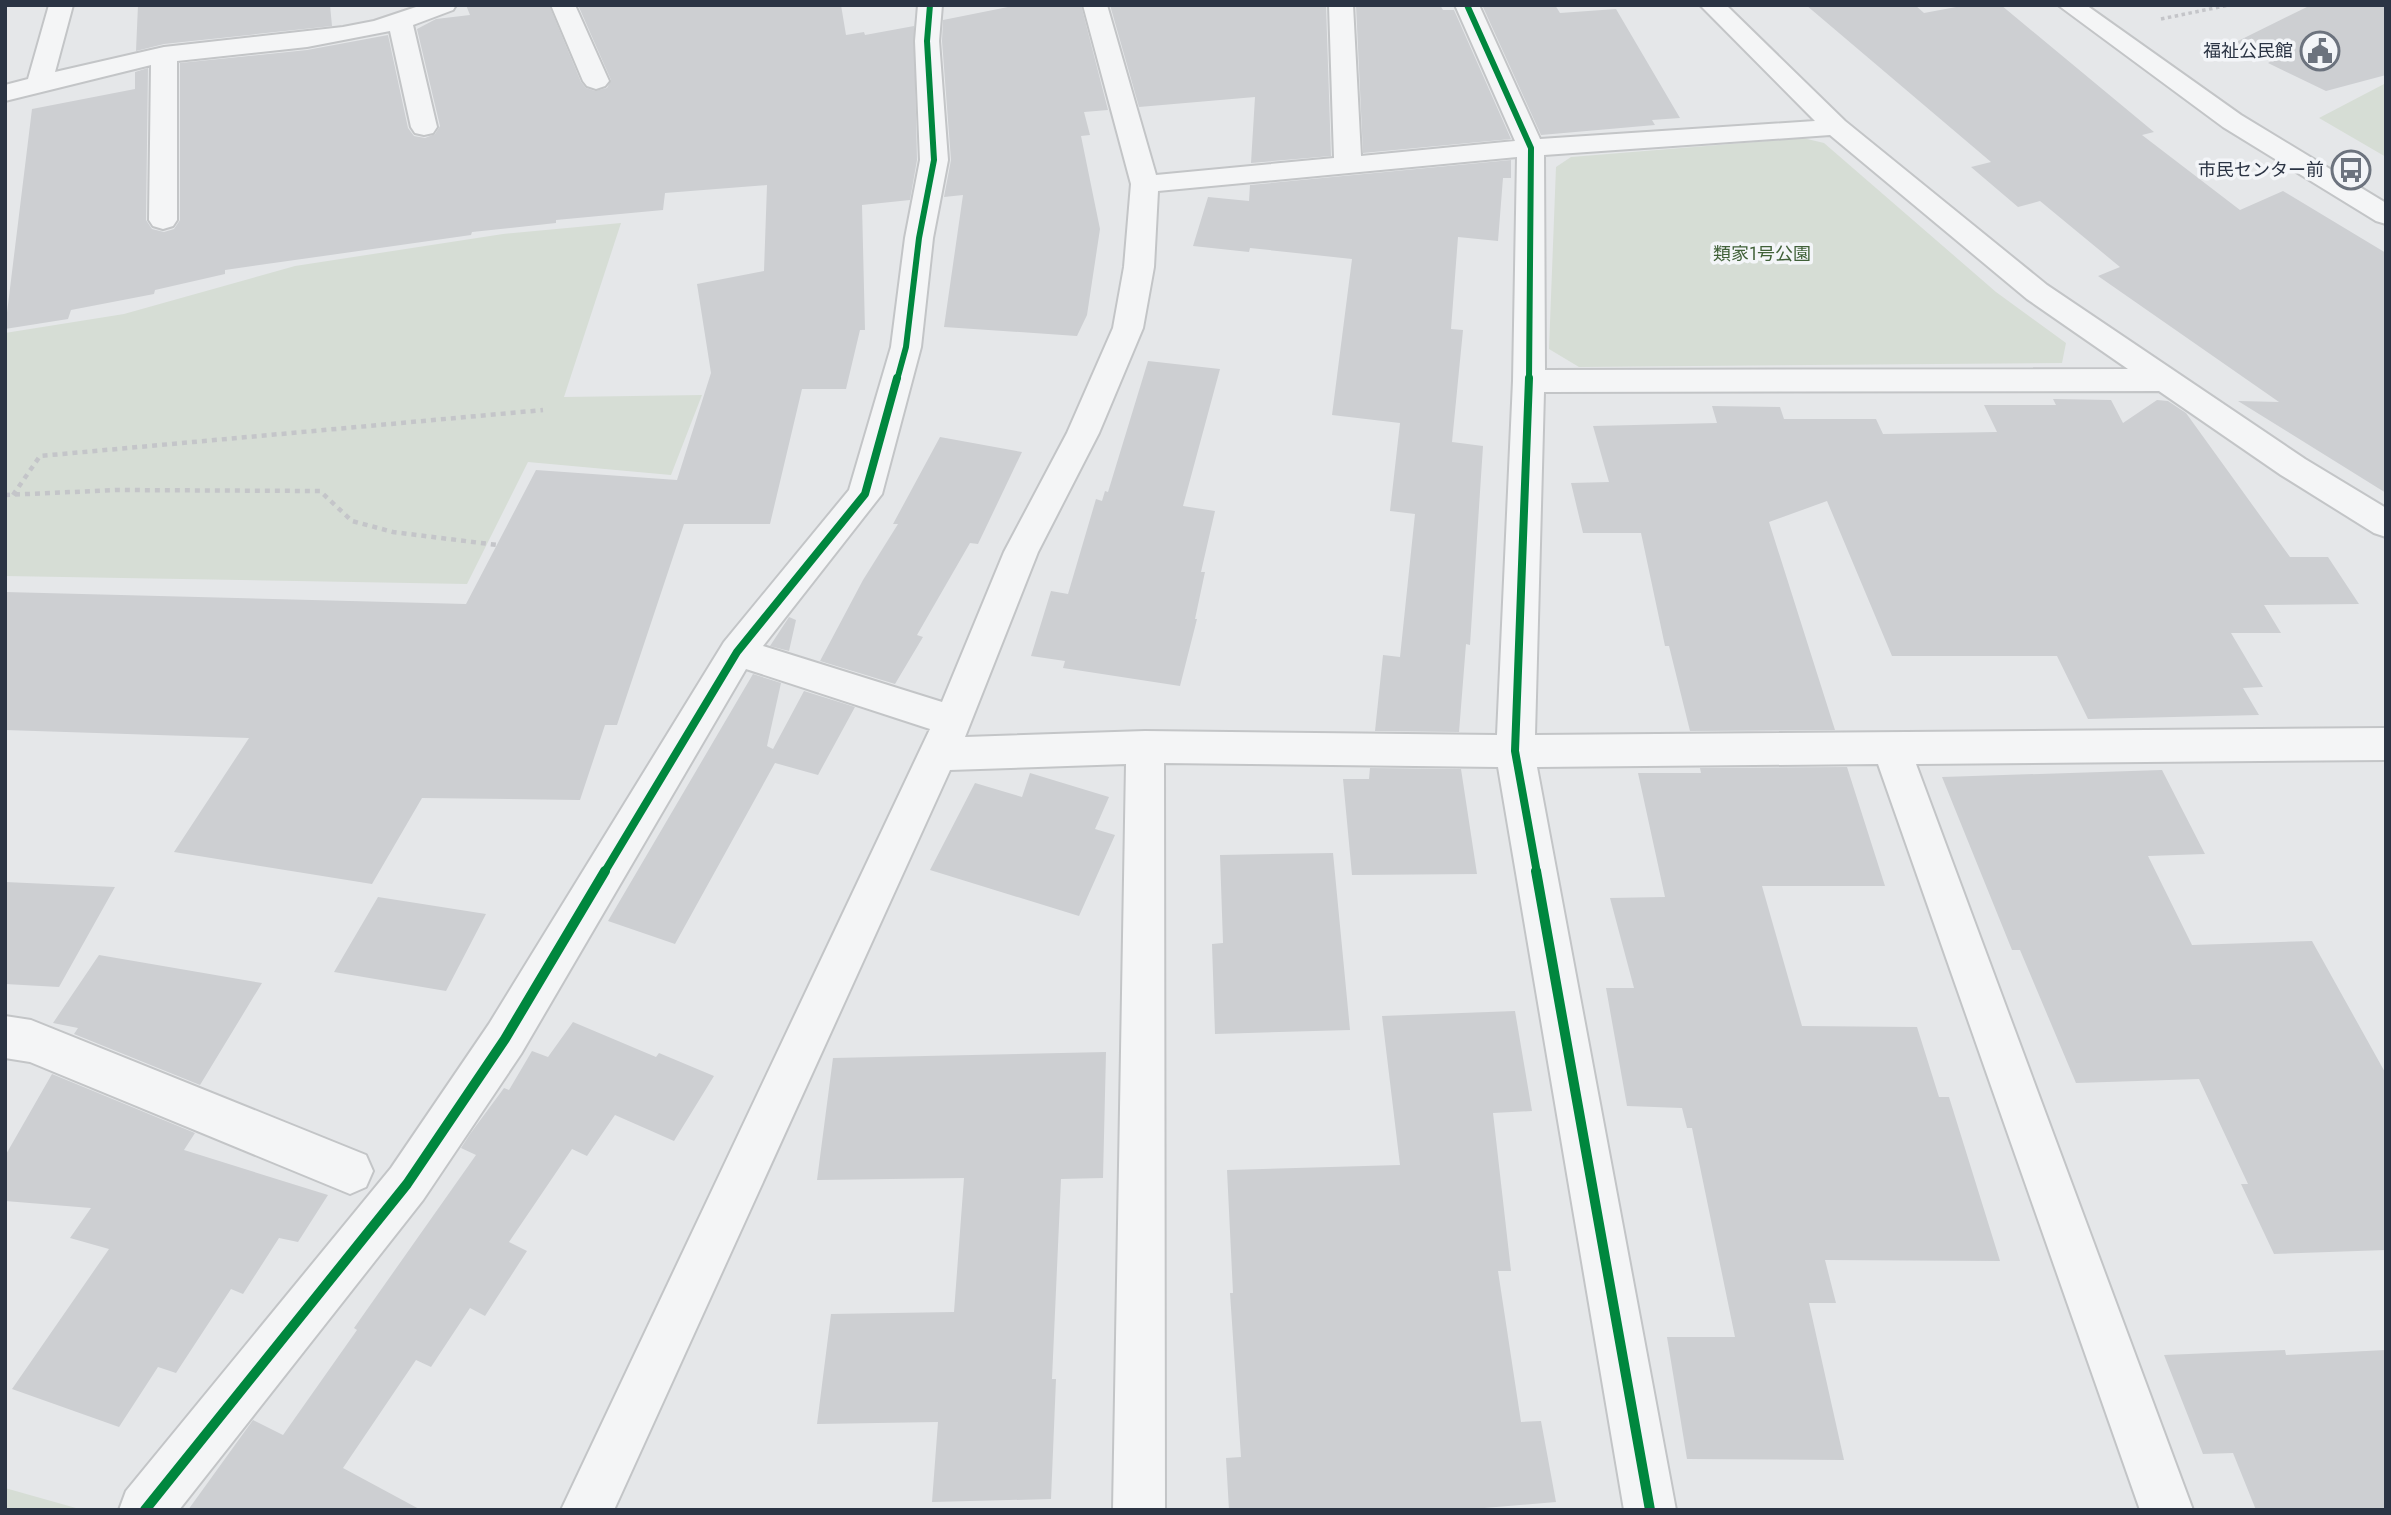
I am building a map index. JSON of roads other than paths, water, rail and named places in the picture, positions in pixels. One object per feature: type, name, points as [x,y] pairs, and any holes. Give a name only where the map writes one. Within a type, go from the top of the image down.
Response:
[{"type":"street","points":[[39,85],[61,5]]},
{"type":"street","points":[[5,93],[164,55],[360,31],[400,21],[444,5]]},
{"type":"street","points":[[563,5],[596,81]]},
{"type":"street","points":[[145,1510],[407,1184],[505,1039],[737,652],[865,494],[906,346],[919,238],[934,160],[926,41],[930,5]]},
{"type":"street","points":[[587,1510],[945,738],[1021,552],[1083,433],[1128,328],[1139,267],[1145,184],[1095,5]]},
{"type":"street","points":[[1341,5],[1348,165]]},
{"type":"street","points":[[1467,5],[1531,148],[1528,381],[1515,751],[1650,1510]]},
{"type":"street","points":[[1712,5],[1836,127],[2037,292],[2293,467],[2386,524]]},
{"type":"street","points":[[2083,7],[2232,121],[2386,215]]},
{"type":"street","points":[[400,21],[424,127]]},
{"type":"street","points":[[163,220],[164,55]]},
{"type":"street","points":[[1145,184],[1531,148],[1836,127]]},
{"type":"street","points":[[1528,381],[2166,380]]},
{"type":"street","points":[[737,652],[945,738],[1145,747],[1515,751],[2386,744]]},
{"type":"street","points":[[1139,1510],[1145,747]]},
{"type":"street","points":[[1891,747],[2167,1510]]},
{"type":"street","points":[[5,1037],[31,1041],[349,1171]]},
{"type":"place","name":"福祉公民館","points":[[2320,51]]},
{"type":"place","name":"市民センター前","points":[[2351,170]]},
{"type":"park label","name":"類家1号公園","points":[[1762,254]]}]
